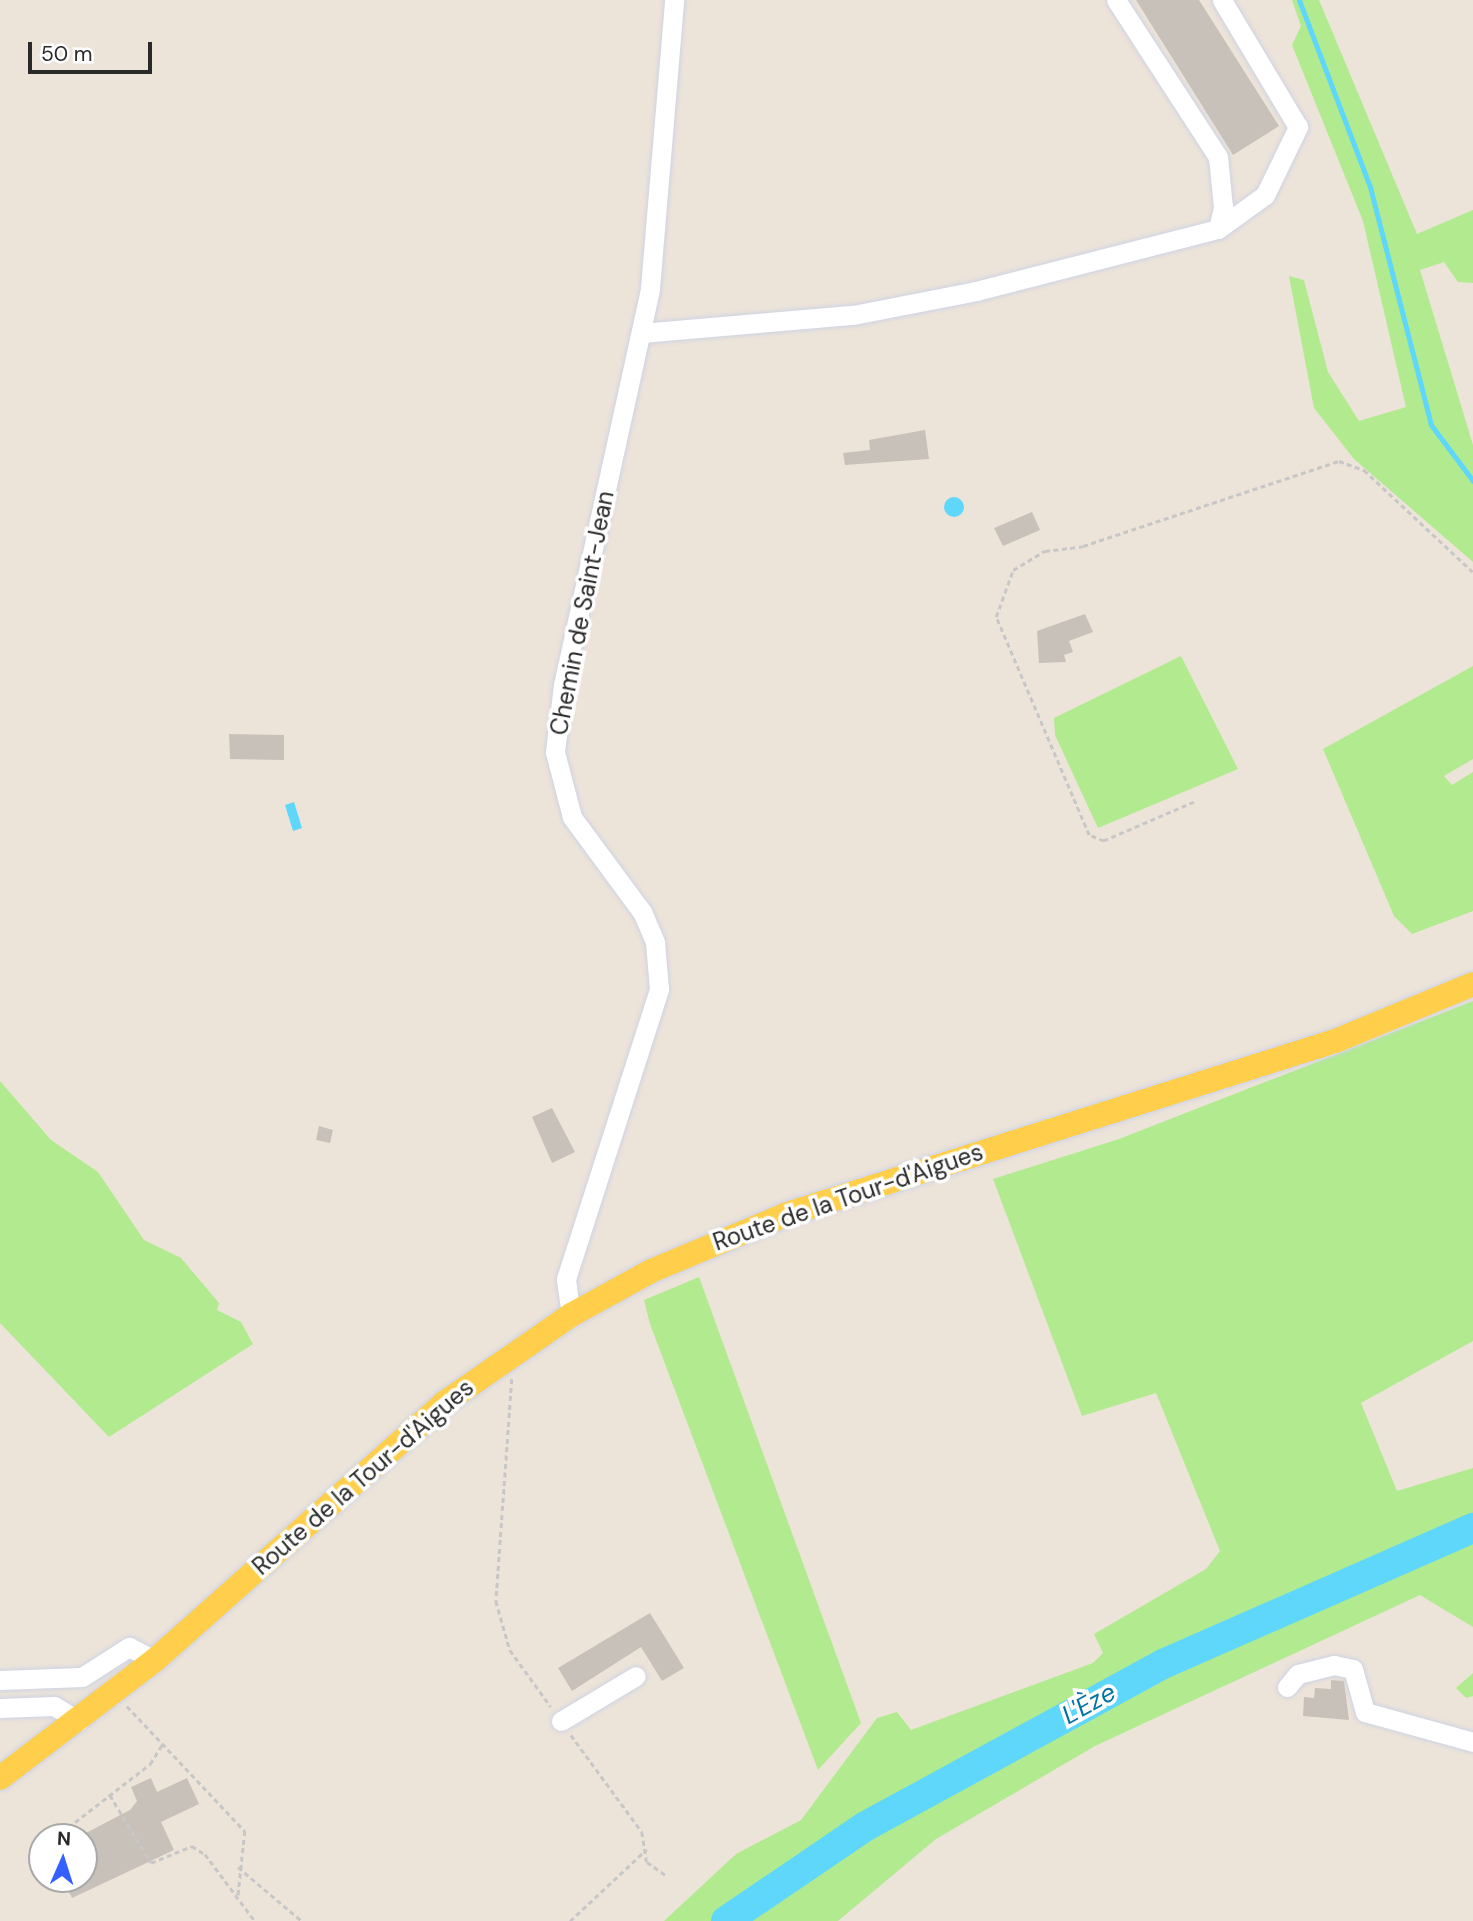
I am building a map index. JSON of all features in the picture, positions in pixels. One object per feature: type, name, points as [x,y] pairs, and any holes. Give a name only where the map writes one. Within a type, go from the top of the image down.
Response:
[{"type":"main road","name":"Route de la Tour-d'Aigues","points":[[0,1778],[79,1721],[155,1660],[365,1469],[515,1352],[571,1315],[736,1232],[1335,1041],[1473,984]]},
{"type":"street","name":"Chemin de Saint-Jean","points":[[571,1315],[566,1279],[659,989],[655,942],[642,912],[572,817],[555,752],[563,685],[641,333],[662,198],[674,0]]},
{"type":"street","points":[[1116,0],[1218,158],[1223,207],[1219,229]]},
{"type":"street","points":[[641,333],[853,315],[976,291],[1219,229],[1265,195],[1298,127],[1222,0]]},
{"type":"street","points":[[0,1680],[82,1677],[129,1647],[155,1660]]},
{"type":"street","points":[[1287,1688],[1298,1674],[1334,1665],[1353,1670],[1365,1712],[1473,1741]]},
{"type":"street","points":[[561,1721],[636,1676]]},
{"type":"street","points":[[0,1708],[54,1706],[79,1721]]},
{"type":"path","points":[[1194,802],[1104,841],[1089,835],[996,617],[1013,570],[1045,551],[1083,546],[1339,461],[1364,470],[1473,572]]},
{"type":"path","points":[[515,1352],[496,1601],[510,1650],[635,1822],[647,1849],[647,1862],[667,1876]]},
{"type":"path","points":[[115,1693],[245,1831],[239,1867],[238,1898]]},
{"type":"path","points":[[75,1822],[163,1751],[162,1743]]},
{"type":"path","points":[[110,1795],[150,1863],[192,1846],[255,1921]]},
{"type":"path","points":[[570,1921],[647,1849]]},
{"type":"path","points":[[239,1867],[302,1921]]},
{"type":"green space","points":[[1292,0],[1319,0],[1417,234],[1473,210],[1473,283],[1458,282],[1444,262],[1420,270],[1473,445],[1473,562],[1354,459],[1314,408],[1289,276],[1304,280],[1328,372],[1359,421],[1406,407],[1363,221],[1292,45],[1301,26]]},
{"type":"green space","points":[[1181,656],[1238,769],[1098,828],[1055,735],[1054,718]]},
{"type":"green space","points":[[1473,666],[1473,759],[1444,776],[1452,785],[1473,772],[1473,911],[1412,934],[1394,916],[1323,749]]},
{"type":"green space","points":[[1473,1001],[1473,1341],[1361,1403],[1397,1491],[1473,1468],[1473,1627],[1420,1595],[1095,1746],[936,1839],[838,1921],[664,1921],[736,1854],[801,1820],[877,1718],[897,1712],[911,1730],[1093,1663],[1103,1653],[1094,1634],[1206,1569],[1220,1551],[1156,1393],[1082,1416],[993,1179],[1119,1139]]},
{"type":"green space","points":[[0,1081],[51,1140],[98,1172],[144,1240],[181,1258],[219,1303],[217,1310],[241,1322],[253,1344],[109,1437],[0,1323]]},
{"type":"green space","points":[[699,1277],[861,1723],[818,1770],[650,1324],[644,1300]]},
{"type":"green space","points":[[1473,1673],[1473,1696],[1466,1698],[1456,1688]]},
{"type":"water","points":[[954,497],[961,500],[964,507],[961,514],[954,517],[947,514],[944,507],[947,500]]},
{"type":"water","points":[[294,802],[302,828],[293,831],[285,805]]},
{"type":"building","points":[[1136,0],[1199,0],[1279,126],[1233,155]]},
{"type":"building","points":[[925,430],[929,459],[845,465],[843,453],[870,450],[869,440]]},
{"type":"building","points":[[1032,512],[1040,530],[1003,546],[994,528]]},
{"type":"building","points":[[1085,614],[1093,632],[1069,641],[1073,652],[1064,655],[1066,662],[1039,663],[1037,631]]},
{"type":"building","points":[[229,734],[284,735],[284,760],[230,759]]},
{"type":"building","points":[[552,1108],[575,1152],[552,1163],[532,1117]]},
{"type":"building","points":[[319,1126],[333,1130],[330,1143],[316,1140]]},
{"type":"building","points":[[650,1613],[684,1668],[662,1681],[641,1647],[572,1691],[558,1668]]},
{"type":"building","points":[[1331,1680],[1344,1681],[1349,1720],[1303,1716],[1304,1697],[1314,1698],[1315,1688],[1331,1689]]},
{"type":"building","points":[[151,1778],[157,1792],[187,1778],[199,1804],[161,1822],[174,1850],[98,1886],[98,1827],[130,1810],[137,1801],[131,1787]]},
{"type":"building","points":[[70,1893],[83,1893],[72,1898]]},
{"type":"waterway","points":[[1299,0],[1370,187],[1431,425],[1473,481]]},
{"type":"waterway","name":"L'Èze","points":[[726,1921],[866,1826],[1163,1664],[1473,1528]]}]
